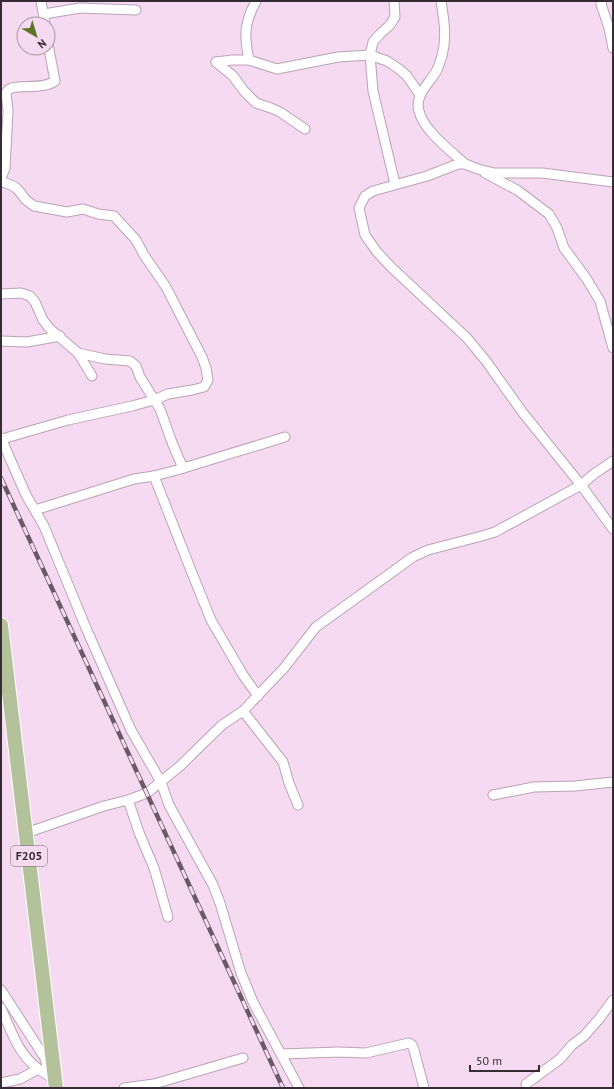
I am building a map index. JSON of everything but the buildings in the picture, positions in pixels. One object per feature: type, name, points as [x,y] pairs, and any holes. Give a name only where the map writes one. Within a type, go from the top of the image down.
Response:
[{"type":"main road","name":"F205","points":[[1,625],[54,1083]]},
{"type":"street","points":[[41,1],[44,14],[80,8],[136,10]]},
{"type":"street","points":[[249,60],[245,36],[247,21],[256,1]]},
{"type":"street","points":[[394,1],[395,17],[390,25],[373,42],[370,55],[373,91],[395,184]]},
{"type":"street","points":[[441,1],[445,22],[442,54],[438,69],[420,96],[418,103],[419,112],[424,123],[465,164]]},
{"type":"street","points":[[602,1],[601,4],[613,48]]},
{"type":"street","points":[[305,129],[280,112],[256,103],[244,91],[233,76],[216,62],[249,60],[277,69],[338,57],[370,55],[387,61],[399,69],[407,76],[420,96]]},
{"type":"street","points":[[50,56],[55,82],[38,86],[12,88],[6,93],[8,111],[5,168],[1,179],[19,191],[26,200],[34,206],[67,212],[82,209],[98,214],[114,216],[136,240],[169,294],[202,357],[208,380],[204,386],[192,390],[168,394],[154,400],[132,406],[68,420],[1,439],[26,495],[44,526],[86,628],[131,730],[161,782],[169,805],[213,885],[220,903],[241,973],[253,1002],[299,1088]]},
{"type":"street","points":[[613,182],[542,172],[494,173],[465,164],[458,164],[427,176],[373,191],[365,196],[359,208],[365,235],[377,252],[467,338],[613,529]]},
{"type":"street","points":[[478,169],[507,186],[517,190],[550,214],[564,248],[586,278],[600,301],[613,348]]},
{"type":"street","points":[[1,294],[21,293],[30,296],[35,302],[42,320],[50,329],[78,353],[92,376]]},
{"type":"street","points":[[1,341],[32,341],[60,336]]},
{"type":"street","points":[[78,353],[105,359],[130,361],[136,366],[140,377],[160,409],[183,468]]},
{"type":"street","points":[[35,510],[134,479],[154,476],[183,468],[285,437]]},
{"type":"street","points":[[26,834],[104,806],[128,800],[147,793],[180,766],[222,725],[243,711],[284,668],[316,627],[413,556],[428,550],[495,532],[580,485],[613,461]]},
{"type":"street","points":[[154,476],[211,620],[243,675],[258,696]]},
{"type":"street","points":[[243,711],[284,762],[289,783],[298,805]]},
{"type":"street","points":[[493,795],[534,787],[575,786],[613,782]]},
{"type":"street","points":[[128,800],[140,835],[154,868],[168,917]]},
{"type":"street","points":[[1,990],[45,1058],[54,1083]]},
{"type":"street","points":[[526,1084],[560,1059],[572,1045],[584,1036],[613,1000]]},
{"type":"street","points":[[1,1008],[24,1056],[54,1083]]},
{"type":"street","points":[[282,1054],[338,1052],[366,1053],[409,1044],[412,1045],[414,1050],[424,1088]]},
{"type":"street","points":[[124,1088],[154,1086],[243,1058]]},
{"type":"street","points":[[1,1083],[20,1079],[38,1069]]},
{"type":"railway","points":[[1,478],[283,1088]]}]
